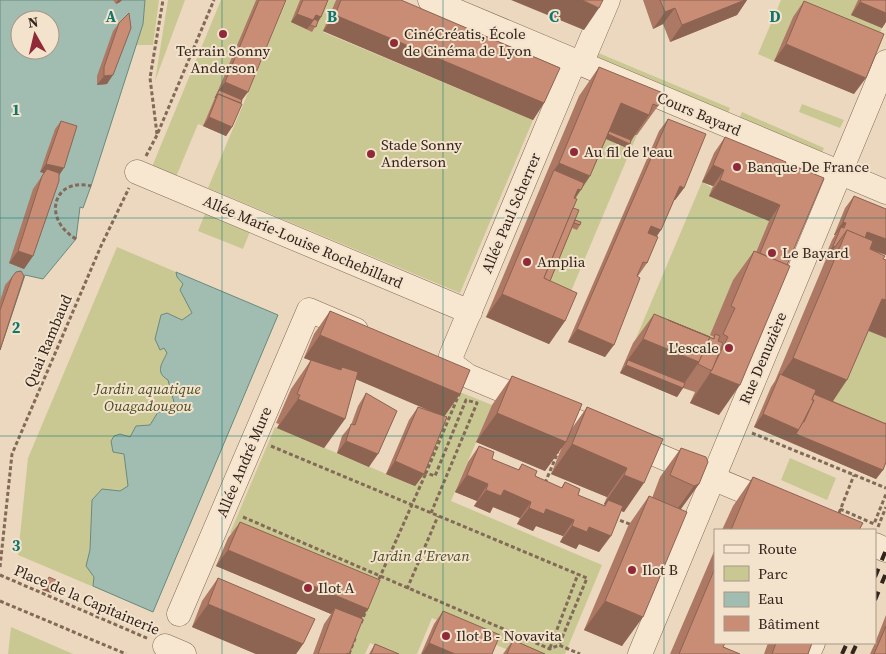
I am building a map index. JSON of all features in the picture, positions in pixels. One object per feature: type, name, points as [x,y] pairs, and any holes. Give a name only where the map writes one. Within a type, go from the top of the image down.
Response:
[{"type":"street","name":"Cours Bayard","points":[[430,0],[886,192]]},
{"type":"street","name":"Allée Paul Scherrer","points":[[608,0],[578,63],[451,356],[442,363],[468,376],[713,479]]},
{"type":"street","name":"Rue Denuzière","points":[[640,654],[886,62]]},
{"type":"street","name":"Allée Marie-Louise Rochebillard","points":[[137,172],[470,312]]},
{"type":"street","name":"Allée André Mure","points":[[179,614],[309,310],[380,340]]},
{"type":"street","points":[[713,479],[793,512]]},
{"type":"street","points":[[877,535],[886,550]]},
{"type":"path","points":[[157,135],[150,78],[163,0]]},
{"type":"path","name":"Quai Rambaud","points":[[0,567],[12,454],[101,246],[157,135],[214,0]]},
{"type":"path","points":[[76,239],[67,234],[58,224],[55,215],[55,204],[60,195],[69,188],[76,185],[91,186]]},
{"type":"path","points":[[377,585],[462,389]]},
{"type":"path","points":[[426,473],[435,476],[466,400],[477,403],[430,513]]},
{"type":"path","points":[[746,430],[886,488]]},
{"type":"path","points":[[253,440],[586,578],[559,645]]},
{"type":"path","points":[[543,486],[560,443]]},
{"type":"path","points":[[854,475],[840,511],[874,524],[886,494]]},
{"type":"path","points":[[877,535],[886,507]]},
{"type":"path","points":[[246,509],[242,518],[380,578],[550,648],[559,645],[580,654]]},
{"type":"path","points":[[408,589],[438,516]]},
{"type":"path","points":[[612,516],[634,526]]},
{"type":"path","points":[[550,648],[578,574]]},
{"type":"path","name":"Place de la Capitainerie","points":[[0,576],[174,650]]},
{"type":"path","points":[[0,601],[126,654]]},
{"type":"path","points":[[349,654],[370,602]]},
{"type":"green space","points":[[145,0],[159,0],[153,45],[136,45],[143,24]]},
{"type":"green space","points":[[168,0],[185,0],[155,81]]},
{"type":"green space","points":[[221,0],[256,0],[203,126],[198,124],[173,184],[149,174]]},
{"type":"green space","name":"Stade Sonny Anderson","points":[[287,0],[336,0],[323,32],[533,120],[460,293],[208,188]]},
{"type":"green space","points":[[781,0],[858,0],[882,28],[873,50],[793,17],[774,61],[758,54]]},
{"type":"green space","points":[[596,52],[730,108],[727,116],[593,60]]},
{"type":"green space","points":[[802,104],[844,120],[840,128],[799,112]]},
{"type":"green space","points":[[742,112],[824,148],[821,155],[738,121]]},
{"type":"green space","points":[[633,134],[637,135],[561,315],[538,302],[564,215],[599,136],[627,148]]},
{"type":"green space","points":[[702,182],[769,221],[742,284],[711,335],[715,337],[704,359],[634,343]]},
{"type":"green space","points":[[208,206],[253,224],[243,249],[198,231]]},
{"type":"green space","name":"Jardin aquatique Ouagadougou","points":[[117,247],[278,315],[153,612],[18,555],[28,458]]},
{"type":"green space","points":[[861,328],[886,338],[886,422],[881,433],[827,410]]},
{"type":"green space","name":"Jardin d'Erevan","points":[[455,390],[492,405],[451,501],[602,565],[565,654],[518,654],[432,618],[417,654],[395,654],[370,643],[365,654],[344,654],[370,592],[230,533],[275,427],[415,486]]},
{"type":"green space","points":[[790,458],[836,478],[827,500],[781,480]]},
{"type":"green space","points":[[11,627],[73,654],[8,654]]},
{"type":"water","points":[[0,0],[145,0],[143,24],[91,186],[83,208],[80,207],[76,239],[43,279],[25,275],[0,350]]},
{"type":"water","points":[[176,272],[278,315],[153,612],[93,586],[94,577],[86,566],[90,550],[92,500],[102,489],[120,491],[128,486],[124,454],[113,452],[111,441],[114,436],[120,434],[130,437],[136,426],[150,425],[158,412],[167,412],[175,406],[168,380],[161,374],[160,370],[167,353],[164,348],[160,350],[155,339],[161,315],[167,313],[182,320],[192,313],[180,290],[183,284],[177,277]]},
{"type":"building","points":[[259,0],[286,0],[248,92],[225,82]]},
{"type":"building","points":[[303,0],[328,0],[321,17],[316,15],[313,20],[297,14]]},
{"type":"building","points":[[341,0],[401,0],[560,68],[544,103],[335,15]]},
{"type":"building","points":[[582,0],[603,0],[599,8]]},
{"type":"building","points":[[660,0],[745,0],[682,25],[675,8],[665,12]]},
{"type":"building","points":[[861,0],[886,0],[886,13],[860,2]]},
{"type":"building","points":[[804,1],[884,34],[866,78],[786,44]]},
{"type":"building","points":[[129,13],[131,28],[113,75],[104,76],[104,67],[119,23]]},
{"type":"building","points":[[314,19],[318,21],[316,27],[310,25]]},
{"type":"building","points":[[599,67],[663,93],[658,106],[653,104],[649,115],[621,103],[590,176],[559,163]]},
{"type":"building","points":[[219,90],[242,100],[241,103],[218,94],[215,98]]},
{"type":"building","points":[[218,94],[242,104],[232,127],[209,117]]},
{"type":"building","points":[[668,119],[706,134],[684,188],[680,186],[661,230],[651,226],[648,233],[658,237],[647,263],[643,262],[637,276],[640,278],[614,345],[577,329]]},
{"type":"building","points":[[61,121],[77,126],[64,168],[46,164]]},
{"type":"building","points":[[609,131],[631,140],[630,144],[608,134]]},
{"type":"building","points":[[725,137],[786,162],[784,167],[794,172],[797,167],[824,178],[787,265],[760,253],[780,205],[720,180],[724,170],[713,165]]},
{"type":"building","points":[[47,169],[59,173],[59,181],[33,256],[18,251],[42,176]]},
{"type":"building","points":[[554,170],[584,183],[581,190],[578,189],[574,198],[577,199],[544,278],[577,293],[565,321],[502,294]]},
{"type":"building","points":[[854,196],[886,209],[886,239],[867,232],[865,238],[847,230],[835,247],[833,246],[841,227],[844,228],[846,223],[843,222]]},
{"type":"building","points":[[573,208],[579,210],[550,281],[544,278]]},
{"type":"building","points":[[575,220],[581,222],[580,225],[574,223]]},
{"type":"building","points":[[847,230],[873,241],[870,249],[885,256],[883,259],[886,260],[886,300],[882,299],[847,380],[793,358]]},
{"type":"building","points":[[754,251],[790,266],[740,385],[710,373],[728,337],[723,334],[735,308],[731,306]]},
{"type":"building","points":[[21,271],[24,276],[0,350],[0,310],[12,277],[16,272]]},
{"type":"building","points":[[330,311],[470,370],[460,394],[320,335]]},
{"type":"building","points":[[654,314],[710,337],[699,362],[643,339]]},
{"type":"building","points":[[715,334],[720,336],[718,341],[723,343],[712,370],[698,364],[710,337],[714,339]]},
{"type":"building","points":[[311,360],[341,370],[342,367],[358,372],[345,419],[298,399],[300,395],[297,394]]},
{"type":"building","points":[[628,360],[685,383],[683,388],[626,365]]},
{"type":"building","points":[[780,374],[816,390],[812,400],[814,400],[799,430],[763,414]]},
{"type":"building","points":[[512,376],[582,404],[566,442],[497,413]]},
{"type":"building","points":[[366,393],[397,411],[378,454],[346,441],[351,424],[355,425]]},
{"type":"building","points":[[814,394],[886,424],[886,462],[883,470],[796,434],[814,400],[812,400]]},
{"type":"building","points":[[418,407],[447,417],[424,474],[395,461]]},
{"type":"building","points":[[587,407],[663,439],[644,483],[624,475],[627,468],[572,444]]},
{"type":"building","points":[[479,446],[494,452],[492,459],[519,470],[522,464],[537,471],[535,476],[562,488],[565,482],[580,489],[578,495],[605,506],[608,500],[623,506],[611,536],[589,527],[587,532],[572,526],[574,520],[546,509],[544,514],[529,508],[531,502],[504,490],[501,496],[486,490],[488,484],[467,475]]},
{"type":"building","points":[[681,448],[706,457],[708,462],[699,484],[694,486],[670,475]]},
{"type":"building","points":[[753,477],[863,523],[860,529],[731,529]]},
{"type":"building","points":[[649,496],[687,512],[643,617],[605,601]]},
{"type":"building","points":[[240,522],[380,580],[368,609],[228,550]]},
{"type":"building","points":[[714,570],[714,644],[724,644],[723,647],[740,654],[679,654]]},
{"type":"building","points":[[49,577],[58,581],[54,589],[45,585]]},
{"type":"building","points":[[218,578],[315,619],[303,644],[208,604]]},
{"type":"building","points":[[335,608],[363,619],[349,654],[318,654]]},
{"type":"building","points":[[443,611],[500,635],[492,654],[455,654],[429,643]]},
{"type":"building","points":[[886,626],[886,654],[874,654]]},
{"type":"building","points":[[513,640],[545,654],[507,654]]},
{"type":"building","points":[[375,644],[399,654],[371,654]]},
{"type":"building","points":[[776,644],[812,644],[808,654],[772,654]]},
{"type":"railway","points":[[876,575],[886,550]]},
{"type":"railway","points":[[876,598],[886,573]]},
{"type":"railway","points":[[842,654],[847,644]]},
{"type":"railway","points":[[852,654],[857,644]]},
{"type":"place","name":"Terrain Sonny Anderson","points":[[223,34]]},
{"type":"place","name":"CinéCréatis, École de Cinéma de Lyon","points":[[394,43]]},
{"type":"place","name":"Au fil de l'eau","points":[[574,152]]},
{"type":"place","name":"Stade Sonny Anderson","points":[[371,154]]},
{"type":"place","name":"Banque De France","points":[[737,167]]},
{"type":"place","name":"Le Bayard","points":[[772,253]]},
{"type":"place","name":"Amplia","points":[[527,262]]},
{"type":"place","name":"L'escale","points":[[729,348]]},
{"type":"place","name":"Ilot B","points":[[632,570]]},
{"type":"place","name":"Ilot A","points":[[308,588]]},
{"type":"place","name":"Ilot B - Novavita","points":[[446,636]]}]
